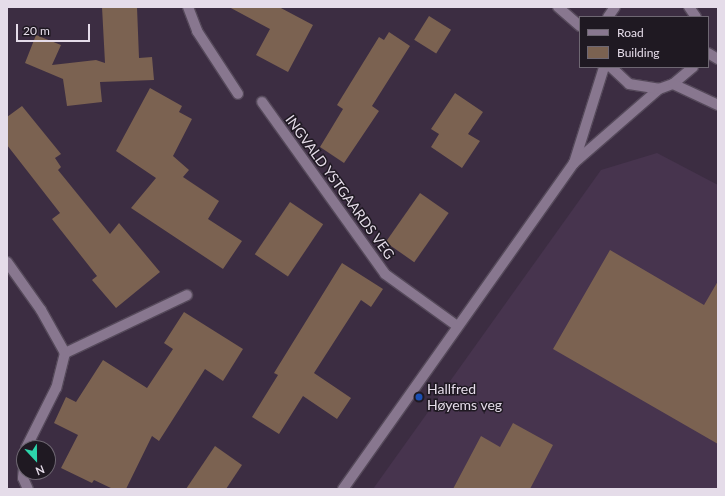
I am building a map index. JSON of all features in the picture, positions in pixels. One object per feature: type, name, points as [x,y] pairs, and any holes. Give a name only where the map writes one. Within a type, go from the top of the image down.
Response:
[{"type":"street","points":[[188,7],[198,31],[238,94]]},
{"type":"street","points":[[558,7],[579,25]]},
{"type":"street","points":[[609,16],[615,7]]},
{"type":"street","points":[[709,54],[718,59]]},
{"type":"street","points":[[574,163],[604,68]]},
{"type":"street","points":[[612,68],[629,84],[659,89]]},
{"type":"street","points":[[343,489],[457,326],[574,163],[659,89],[673,84],[692,68]]},
{"type":"street","points":[[673,84],[718,105]]},
{"type":"street","name":"INGVALD YSTGAARDS VEG","points":[[262,102],[385,274],[457,326]]},
{"type":"street","points":[[7,262],[41,310],[65,353],[56,388],[30,440]]},
{"type":"street","points":[[65,353],[187,296]]},
{"type":"shaded area","points":[[657,153],[718,185],[718,489],[373,489],[601,170]]},
{"type":"building","points":[[102,7],[137,7],[139,58],[152,57],[154,80],[100,82],[102,102],[67,106],[63,79],[25,63],[36,35],[61,45],[52,65],[96,60],[105,63]]},
{"type":"building","points":[[229,7],[279,7],[313,25],[288,72],[256,55],[270,29]]},
{"type":"building","points":[[429,16],[451,30],[436,54],[414,40]]},
{"type":"building","points":[[389,32],[410,46],[372,106],[379,111],[344,163],[320,147],[343,109],[337,105],[379,37],[384,40]]},
{"type":"building","points":[[150,88],[182,106],[179,112],[192,119],[173,156],[189,170],[183,177],[219,201],[208,219],[242,241],[223,269],[131,208],[156,178],[116,151]]},
{"type":"building","points":[[455,93],[483,112],[468,134],[480,141],[462,168],[431,147],[439,134],[431,129]]},
{"type":"building","points":[[22,106],[61,154],[55,158],[61,167],[58,170],[110,234],[119,223],[160,272],[116,308],[92,280],[97,276],[52,219],[60,213],[7,145],[7,117]]},
{"type":"building","points":[[420,193],[449,213],[414,262],[386,242]]},
{"type":"building","points":[[290,202],[323,224],[288,277],[255,254]]},
{"type":"building","points":[[610,250],[704,305],[718,281],[718,444],[553,349]]},
{"type":"building","points":[[342,263],[383,289],[371,307],[361,300],[314,373],[351,398],[337,419],[303,396],[279,434],[252,417],[278,375],[274,373]]},
{"type":"building","points":[[184,312],[243,349],[223,381],[205,369],[159,441],[152,436],[126,489],[113,489],[94,480],[92,483],[61,468],[78,435],[54,423],[66,397],[76,402],[103,360],[147,388],[173,349],[164,343]]},
{"type":"building","points":[[513,423],[553,445],[530,489],[453,489],[481,436],[500,447]]},
{"type":"building","points":[[215,446],[242,465],[226,489],[186,489]]},
{"type":"place","name":"Hallfred Høyems veg","points":[[419,397]]}]
